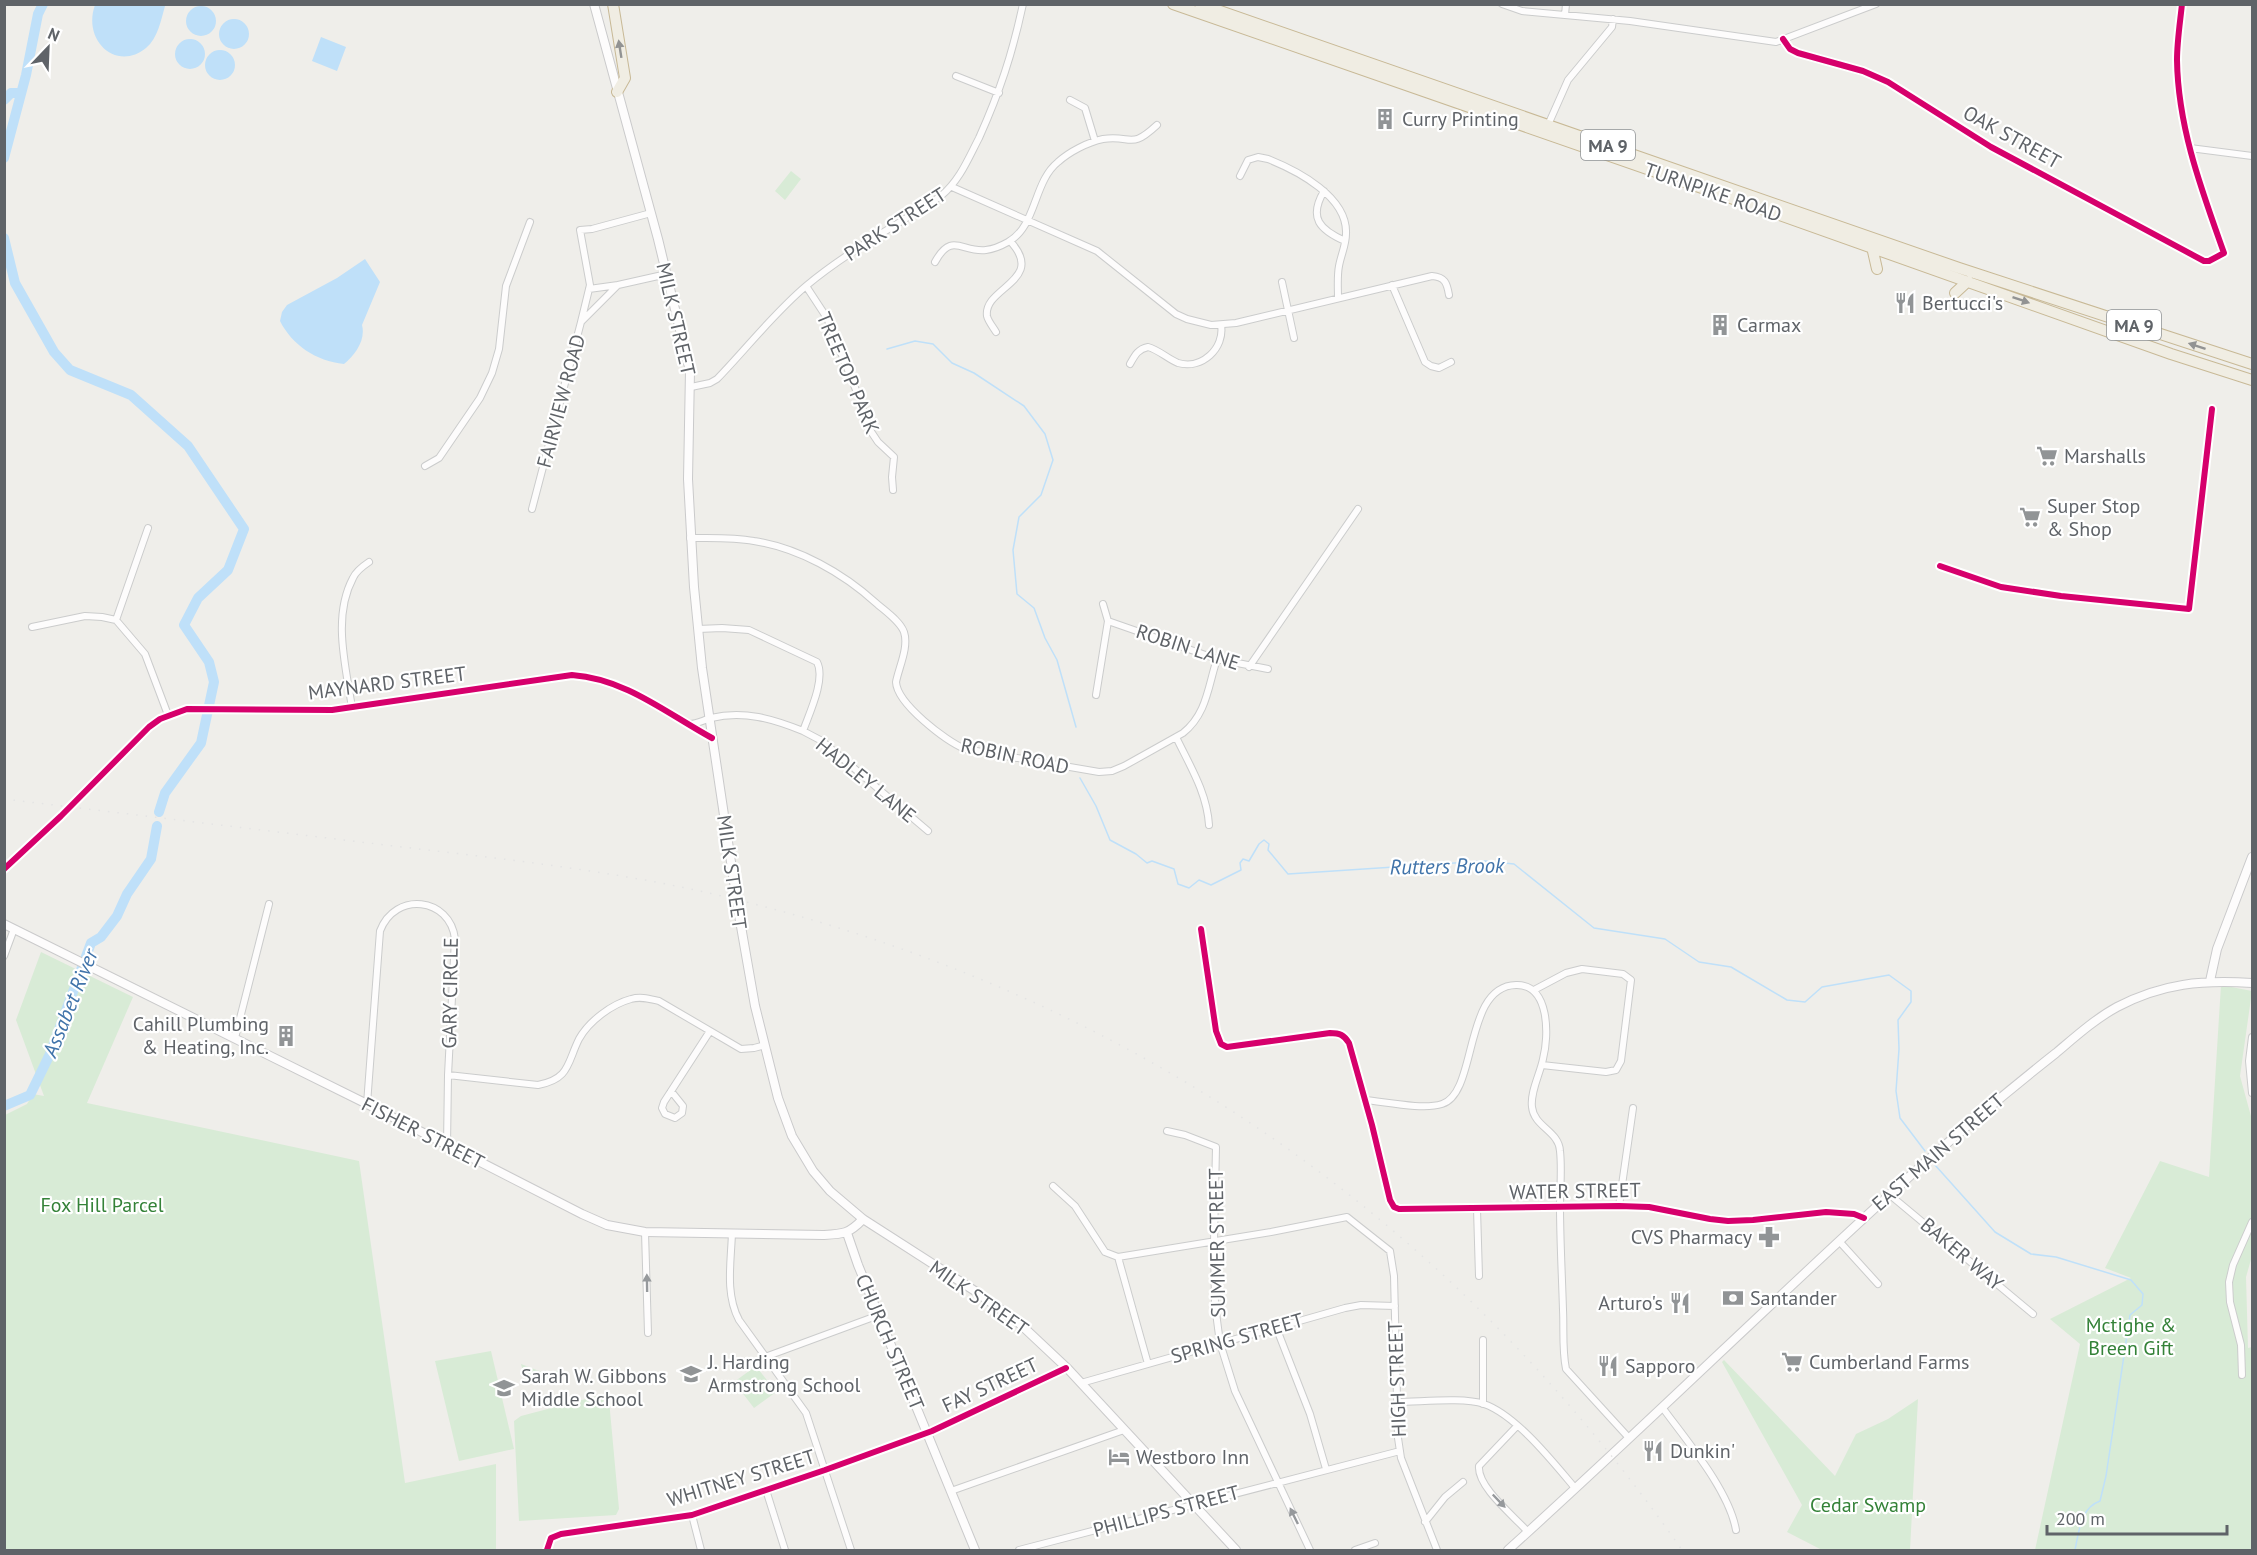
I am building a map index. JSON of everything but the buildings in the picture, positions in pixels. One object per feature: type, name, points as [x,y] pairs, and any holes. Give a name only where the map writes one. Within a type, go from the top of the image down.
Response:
[{"type":"highway","points":[[613,4],[625,78],[617,92]]},
{"type":"highway","name":"TURNPIKE ROAD","points":[[1173,4],[2171,354],[2253,380]]},
{"type":"highway","name":"TURNPIKE ROAD","points":[[1200,4],[1959,267],[2253,364]]},
{"type":"highway","points":[[1872,248],[1877,269]]},
{"type":"highway","points":[[1955,293],[1968,281]]},
{"type":"main road","name":"MILK STREET","points":[[594,4],[688,357],[691,387],[688,465],[690,538],[698,629],[747,968],[782,1111],[798,1148],[826,1186],[863,1219],[998,1306],[1019,1323],[1081,1383],[1236,1551]]},
{"type":"main road","points":[[2210,981],[2217,949],[2253,857]]},
{"type":"main road","name":"FISHER STREET","points":[[4,924],[367,1104],[594,1220],[620,1228],[645,1232],[823,1235],[847,1233]]},
{"type":"main road","name":"EAST MAIN STREET","points":[[1508,1551],[1839,1241],[1987,1107],[2115,1008],[2140,996],[2177,985],[2210,981],[2253,983]]},
{"type":"main road","points":[[847,1233],[863,1219]]},
{"type":"main road","name":"CHURCH STREET","points":[[847,1233],[975,1551]]},
{"type":"street","name":"PARK STREET","points":[[691,387],[717,379],[767,323],[806,286],[952,188],[963,171],[999,93],[1009,65],[1023,4]]},
{"type":"street","points":[[1502,4],[1522,10],[1612,19],[1764,42],[1776,42],[1876,4]]},
{"type":"street","points":[[1565,15],[1566,4]]},
{"type":"street","points":[[2182,4],[2177,57],[2178,79],[2190,148],[2253,156]]},
{"type":"street","points":[[1548,125],[1568,80],[1612,27],[1612,19]]},
{"type":"street","name":"OAK STREET","points":[[1783,39],[1790,49],[1863,71],[1900,88],[1991,147],[2204,261],[2209,261],[2224,254],[2196,176],[2190,148]]},
{"type":"street","points":[[956,75],[999,93]]},
{"type":"street","points":[[1070,100],[1085,108],[1095,141]]},
{"type":"street","points":[[935,262],[943,249],[953,245],[986,250],[1010,242],[1017,236],[1026,221],[1050,170],[1066,156],[1095,141],[1141,139],[1157,124]]},
{"type":"street","points":[[1240,176],[1248,160],[1258,157],[1277,162],[1324,191],[1338,203],[1346,222],[1346,241],[1338,270],[1338,298]]},
{"type":"street","points":[[952,188],[1096,251],[1176,314],[1198,323],[1221,324],[1287,312],[1420,278],[1438,276],[1446,283],[1449,295]]},
{"type":"street","points":[[1324,191],[1316,208],[1318,220],[1325,232],[1346,241]]},
{"type":"street","points":[[581,322],[589,289],[589,274],[580,230],[592,229],[651,213]]},
{"type":"street","points":[[425,466],[439,458],[480,398],[492,373],[499,349],[506,286],[531,222]]},
{"type":"street","points":[[996,332],[987,316],[989,306],[1013,281],[1020,270],[1020,256],[1010,242]]},
{"type":"street","points":[[589,289],[667,274]]},
{"type":"street","points":[[1281,282],[1293,338]]},
{"type":"street","name":"FAIRVIEW ROAD","points":[[532,509],[581,322],[618,285]]},
{"type":"street","points":[[1392,285],[1425,362],[1439,368],[1451,362]]},
{"type":"street","name":"TREETOP PARK","points":[[806,286],[827,318],[860,400],[868,427],[878,442],[894,457],[893,490]]},
{"type":"street","points":[[1130,364],[1142,348],[1148,347],[1178,362],[1196,363],[1207,358],[1216,350],[1223,333],[1221,324]]},
{"type":"street","points":[[1249,667],[1358,509]]},
{"type":"street","points":[[116,620],[148,528]]},
{"type":"street","name":"ROBIN ROAD","points":[[690,538],[741,539],[768,544],[830,570],[854,584],[895,620],[904,632],[905,644],[896,682],[896,688],[902,698],[952,744],[965,749],[1099,772],[1112,771],[1194,725],[1201,713],[1217,659]]},
{"type":"street","points":[[352,708],[343,644],[344,605],[353,578],[369,562]]},
{"type":"street","points":[[1096,695],[1108,621],[1102,604]]},
{"type":"street","points":[[32,627],[85,616],[116,620],[145,654],[168,715]]},
{"type":"street","name":"ROBIN LANE","points":[[1108,621],[1217,659],[1268,669]]},
{"type":"street","points":[[698,629],[749,630],[817,662],[820,680],[803,731]]},
{"type":"street","name":"MAYNARD STREET","points":[[4,869],[61,816],[149,727],[168,715],[187,709],[352,708],[572,675],[598,678],[624,687],[712,738]]},
{"type":"street","name":"HADLEY LANE","points":[[710,718],[765,717],[803,731],[822,741],[928,831]]},
{"type":"street","points":[[688,724],[701,723],[710,718]]},
{"type":"street","points":[[1176,737],[1201,788],[1208,809],[1209,825]]},
{"type":"street","points":[[235,1038],[269,904]]},
{"type":"street","name":"GARY CIRCLE","points":[[367,1104],[380,934],[383,924],[390,915],[410,904],[427,905],[439,911],[450,923],[454,934],[447,1145]]},
{"type":"street","points":[[4,956],[14,929]]},
{"type":"street","points":[[1201,930],[1216,1031],[1223,1045],[1227,1047],[1330,1033],[1342,1034],[1349,1043],[1365,1100],[1426,1106],[1448,1102],[1454,1096],[1460,1082],[1480,1017],[1489,1000],[1500,989],[1510,986],[1523,986],[1534,990],[1539,995],[1546,1045],[1532,1108],[1536,1119],[1559,1143],[1566,1369],[1629,1438]]},
{"type":"street","points":[[1534,990],[1566,973],[1582,969],[1623,974],[1631,980],[1621,1061],[1616,1070],[1606,1072],[1542,1065]]},
{"type":"street","points":[[448,1075],[538,1085],[552,1083],[570,1064],[580,1038],[588,1028],[609,1010],[633,998],[659,1001],[741,1049],[765,1045]]},
{"type":"street","points":[[671,1091],[710,1031]]},
{"type":"street","points":[[2253,1037],[2251,1066],[2253,1093]]},
{"type":"street","name":"WATER STREET","points":[[1365,1100],[1388,1195],[1394,1206],[1404,1210],[1619,1206],[1649,1207],[1728,1221],[1826,1212],[1854,1214],[1864,1218]]},
{"type":"street","points":[[1619,1206],[1633,1108]]},
{"type":"street","name":"SUMMER STREET","points":[[1167,1131],[1185,1135],[1216,1148],[1215,1305],[1220,1342],[1235,1391],[1310,1551]]},
{"type":"street","points":[[1053,1186],[1075,1206],[1105,1252],[1118,1257],[1214,1241]]},
{"type":"street","name":"BAKER WAY","points":[[1890,1195],[2033,1314]]},
{"type":"street","points":[[1477,1209],[1479,1276]]},
{"type":"street","name":"HIGH STREET","points":[[1214,1241],[1347,1217],[1390,1251],[1394,1276],[1400,1451],[1437,1551]]},
{"type":"street","points":[[2242,1375],[2241,1345],[2230,1302],[2229,1282],[2233,1265],[2253,1222]]},
{"type":"street","points":[[645,1232],[648,1334]]},
{"type":"street","points":[[732,1233],[732,1308],[806,1413],[851,1551]]},
{"type":"street","points":[[1839,1241],[1878,1284]]},
{"type":"street","points":[[1118,1257],[1148,1364]]},
{"type":"street","name":"SPRING STREET","points":[[1081,1383],[1345,1308],[1361,1305],[1395,1306]]},
{"type":"street","points":[[765,1357],[879,1315]]},
{"type":"street","points":[[1276,1327],[1310,1414],[1326,1469]]},
{"type":"street","points":[[1483,1341],[1483,1404]]},
{"type":"street","name":"FAY STREET","points":[[927,1432],[1066,1368]]},
{"type":"street","points":[[1397,1402],[1483,1404],[1503,1414],[1517,1426],[1575,1488]]},
{"type":"street","points":[[1662,1407],[1712,1477],[1732,1513],[1736,1530]]},
{"type":"street","points":[[1517,1426],[1479,1466],[1478,1474],[1486,1487],[1528,1532]]},
{"type":"street","points":[[951,1491],[1124,1430]]},
{"type":"street","name":"WHITNEY STREET","points":[[547,1551],[551,1538],[558,1534],[692,1515],[825,1470],[927,1432]]},
{"type":"street","name":"PHILLIPS STREET","points":[[1019,1551],[1400,1451]]},
{"type":"street","points":[[1425,1522],[1445,1497],[1463,1482]]},
{"type":"street","points":[[766,1490],[785,1551]]},
{"type":"street","points":[[692,1515],[701,1551]]},
{"type":"street","points":[[1355,1551],[1375,1543]]},
{"type":"green space","points":[[791,171],[801,179],[785,200],[775,191]]},
{"type":"green space","name":"Fox Hill Parcel","points":[[41,952],[133,997],[87,1103],[359,1161],[405,1483],[496,1464],[496,1550],[5,1550],[5,1115],[27,1104],[33,1094],[44,1096],[16,1020]]},
{"type":"green space","name":"Mctighe & Breen Gift","points":[[2221,985],[2252,991],[2240,1076],[2252,1120],[2252,1256],[2246,1277],[2248,1348],[2252,1347],[2252,1550],[2035,1550],[2080,1344],[2050,1319],[2131,1278],[2105,1268],[2160,1161],[2209,1177]]},
{"type":"green space","points":[[491,1351],[514,1449],[459,1461],[435,1361]]},
{"type":"green space","name":"Cedar Swamp","points":[[1724,1360],[1835,1476],[1856,1434],[1888,1419],[1918,1399],[1910,1550],[1822,1550],[1787,1532],[1802,1505],[1722,1362]]},
{"type":"green space","points":[[521,1364],[547,1374],[560,1370],[562,1375],[526,1382]]},
{"type":"green space","points":[[756,1366],[776,1392],[754,1408],[734,1382]]},
{"type":"green space","points":[[597,1396],[609,1400],[619,1509],[616,1515],[519,1521],[514,1421],[521,1416]]},
{"type":"water","points":[[164,4],[165,6],[150,44],[135,55],[124,56],[105,49],[98,41],[93,30],[92,18],[95,5]]},
{"type":"water","points":[[201,6],[212,10],[216,21],[212,32],[201,36],[190,32],[186,21],[190,10]]},
{"type":"water","points":[[234,19],[245,23],[249,34],[245,45],[234,49],[223,45],[219,34],[223,23]]},
{"type":"water","points":[[321,37],[346,47],[337,71],[312,61]]},
{"type":"water","points":[[190,39],[201,43],[205,54],[201,65],[190,69],[179,65],[175,54],[179,43]]},
{"type":"water","points":[[220,50],[231,54],[235,65],[231,76],[220,80],[209,76],[205,65],[209,54]]},
{"type":"water","points":[[365,259],[380,282],[362,325],[363,331],[359,347],[344,364],[324,359],[306,350],[285,330],[280,321],[282,312],[287,305],[337,278]]},
{"type":"waterway","name":"Assabet River","points":[[4,158],[26,75],[38,14],[43,4]]},
{"type":"waterway","points":[[4,100],[11,93],[21,93]]},
{"type":"waterway","name":"Assabet River","points":[[4,238],[15,283],[54,352],[70,370],[131,395],[188,446],[244,529],[228,570],[198,598],[184,625],[209,662],[214,682],[201,743],[165,793],[159,812]]},
{"type":"waterway","name":"Rutters Brook","points":[[887,349],[915,341],[933,344],[952,363],[974,373],[1024,406],[1045,434],[1053,460],[1041,495],[1019,517],[1013,550],[1017,594],[1034,608],[1045,638],[1057,660],[1076,727]]},
{"type":"waterway","name":"Rutters Brook","points":[[1080,778],[1096,806],[1110,840],[1136,854],[1147,863],[1152,861],[1174,869],[1178,884],[1189,888],[1199,880],[1211,885],[1241,870],[1240,863],[1243,859],[1249,861],[1264,840],[1269,844],[1268,850],[1288,874],[1485,861],[1514,864],[1594,928],[1665,939],[1699,962],[1731,967],[1787,1000],[1805,1002],[1822,987],[1889,975],[1911,991],[1911,1002],[1898,1020],[1899,1049],[1896,1091],[1900,1118],[1925,1151]]},
{"type":"waterway","name":"Assabet River","points":[[4,1106],[30,1095],[50,1054],[91,943],[101,937],[117,916],[127,894],[151,859],[157,826]]},
{"type":"waterway","name":"Rutters Brook","points":[[1935,1165],[1995,1232],[2031,1254],[2056,1257],[2131,1280],[2143,1294],[2142,1305],[2130,1315],[2106,1476],[2100,1501],[2093,1504],[2084,1515],[2075,1550]]},
{"type":"railway","points":[[4,799],[580,869],[660,883],[700,891],[850,932],[993,984],[1128,1049],[1255,1126],[1374,1215],[1485,1315],[1587,1427],[1682,1550]]},
{"type":"cycle path","points":[[1783,39],[1790,49],[1798,53],[1863,71],[1888,82],[1991,147],[2204,261],[2209,261],[2224,253],[2193,159],[2182,110],[2177,60],[2182,4]]},
{"type":"cycle path","points":[[1940,566],[2001,587],[2061,596],[2189,609],[2212,409]]},
{"type":"cycle path","points":[[4,869],[61,816],[149,727],[160,719],[187,709],[332,710],[572,675],[592,678],[628,690],[712,738]]},
{"type":"cycle path","points":[[1201,929],[1216,1031],[1221,1044],[1227,1047],[1330,1033],[1341,1035],[1347,1040],[1372,1125],[1390,1200],[1394,1207],[1399,1209],[1619,1206],[1649,1207],[1728,1221],[1826,1212],[1854,1214],[1864,1218]]},
{"type":"cycle path","points":[[547,1550],[551,1538],[561,1534],[692,1515],[825,1470],[932,1431],[1066,1368]]},
{"type":"place","name":"Curry Printing","points":[[1385,119]]},
{"type":"place","name":"Bertucci's","points":[[1905,303]]},
{"type":"place","name":"Carmax","points":[[1720,325]]},
{"type":"place","name":"Marshalls","points":[[2047,456]]},
{"type":"place","name":"Super Stop & Shop","points":[[2030,517]]},
{"type":"place","name":"Cahill Plumbing & Heating, Inc.","points":[[286,1036]]},
{"type":"place","name":"CVS Pharmacy","points":[[1769,1237]]},
{"type":"place","name":"Santander","points":[[1733,1298]]},
{"type":"place","name":"Arturo's","points":[[1680,1303]]},
{"type":"place","name":"Cumberland Farms","points":[[1792,1362]]},
{"type":"place","name":"Sapporo","points":[[1608,1366]]},
{"type":"place","name":"J. Harding Armstrong School","points":[[691,1374]]},
{"type":"place","name":"Sarah W. Gibbons Middle School","points":[[504,1388]]},
{"type":"place","name":"Dunkin'","points":[[1653,1451]]},
{"type":"place","name":"Westboro Inn","points":[[1119,1457]]}]
